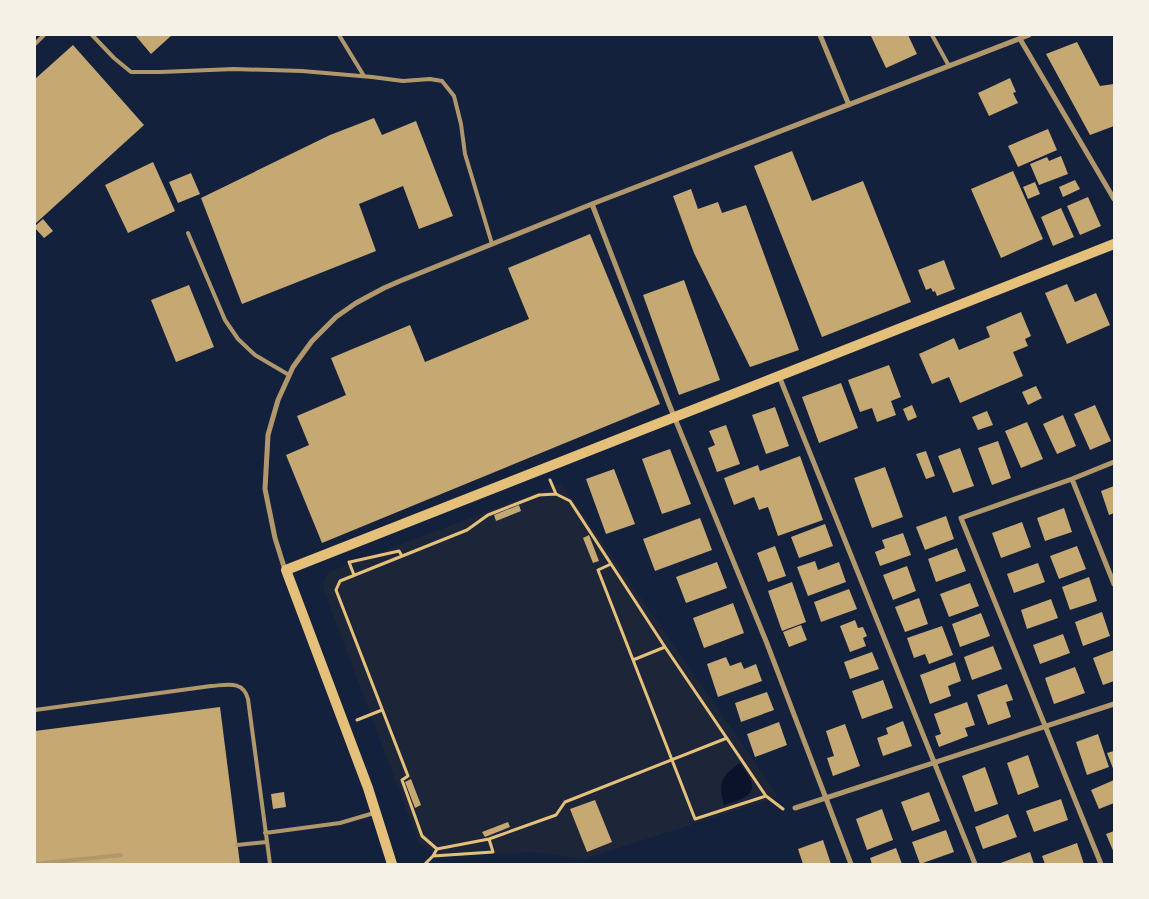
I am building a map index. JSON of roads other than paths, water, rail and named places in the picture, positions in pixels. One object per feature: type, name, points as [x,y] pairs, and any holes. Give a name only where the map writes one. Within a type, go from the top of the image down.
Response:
[{"type":"main road","points":[[392,864],[345,725],[286,570],[1114,244]]},
{"type":"street","points":[[820,35],[848,105]]},
{"type":"street","points":[[286,570],[275,538],[265,489],[268,435],[278,400],[292,367],[312,341],[336,317],[356,303],[384,288],[492,244],[1029,35]]},
{"type":"street","points":[[1020,38],[1114,199]]},
{"type":"street","points":[[592,204],[675,417],[766,641],[851,864]]},
{"type":"street","points":[[779,376],[975,864]]},
{"type":"street","points":[[1101,864],[960,518],[1072,479],[1114,462]]},
{"type":"street","points":[[1072,479],[1114,584]]},
{"type":"street","points":[[795,808],[1114,704]]},
{"type":"lane","points":[[35,44],[44,35]]},
{"type":"lane","points":[[92,35],[114,58],[131,72],[234,69],[302,71],[403,81],[430,79],[442,81],[454,96],[461,124],[465,154],[492,244]]},
{"type":"lane","points":[[339,35],[364,76]]},
{"type":"lane","points":[[932,35],[948,66]]},
{"type":"lane","points":[[188,233],[225,320],[238,339],[255,355],[289,375]]},
{"type":"lane","points":[[35,710],[211,686],[233,684],[238,686],[247,694],[248,699],[270,864]]},
{"type":"lane","points":[[265,833],[340,823],[376,813]]},
{"type":"lane","points":[[237,844],[267,842]]},
{"type":"lane","points":[[35,864],[121,855]]}]
